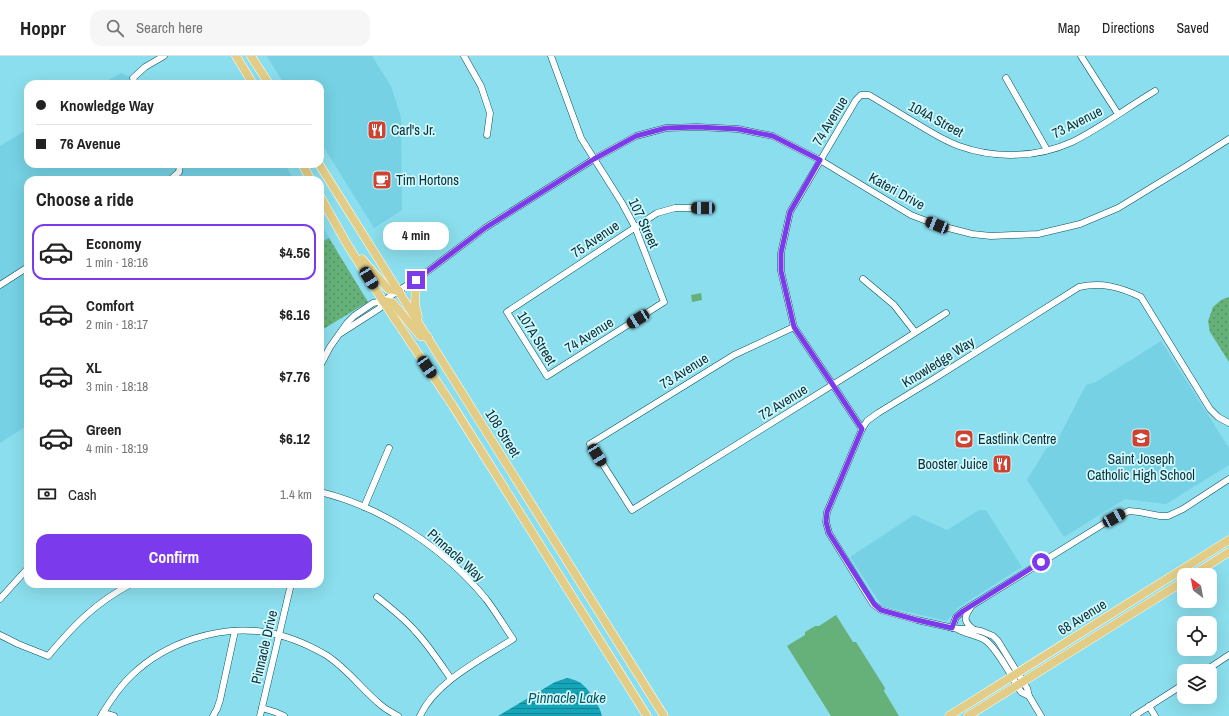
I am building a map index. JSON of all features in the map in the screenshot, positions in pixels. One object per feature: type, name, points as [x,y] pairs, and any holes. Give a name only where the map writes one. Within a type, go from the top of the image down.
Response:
[{"type":"main road","points":[[236,56],[251,80]]},
{"type":"main road","points":[[251,56],[266,80]]},
{"type":"main road","name":"108 Street","points":[[322,168],[664,716]]},
{"type":"main road","name":"108 Street","points":[[324,203],[383,302],[453,406],[647,716]]},
{"type":"main road","points":[[338,229],[388,289],[399,291]]},
{"type":"main road","points":[[416,280],[416,314],[428,337]]},
{"type":"main road","points":[[383,302],[393,303],[420,336],[428,337]]},
{"type":"main road","name":"68 Avenue","points":[[949,716],[1229,540]]},
{"type":"main road","points":[[1204,568],[1229,552]]},
{"type":"main road","name":"68 Avenue","points":[[968,716],[1177,584]]},
{"type":"street","points":[[133,80],[133,78],[145,68],[164,56]]},
{"type":"street","points":[[464,56],[481,86],[490,113],[486,135]]},
{"type":"street","name":"107 Street","points":[[551,56],[581,138],[622,203],[635,227],[664,302]]},
{"type":"street","points":[[1081,56],[1118,114]]},
{"type":"street","points":[[1006,78],[1047,150]]},
{"type":"street","name":"73 Avenue","points":[[1004,155],[1023,154],[1047,150],[1064,145],[1155,91]]},
{"type":"street","name":"104A Street","points":[[862,95],[869,95],[931,132],[959,146],[991,154],[1004,155]]},
{"type":"street","name":"74 Avenue","points":[[794,327],[781,271],[781,253],[790,212],[856,100],[862,95]]},
{"type":"street","name":"Kateri Drive","points":[[383,302],[416,280],[485,228],[594,159],[636,136],[666,128],[697,127],[738,129],[773,136],[820,160],[911,215],[937,225],[978,235],[991,236],[1038,234],[1080,224],[1118,208],[1229,139]]},
{"type":"street","points":[[174,176],[179,172],[180,168]]},
{"type":"street","name":"75 Avenue","points":[[507,312],[657,213],[676,208],[703,208]]},
{"type":"street","points":[[0,285],[24,270]]},
{"type":"street","points":[[863,279],[894,305],[915,332]]},
{"type":"street","name":"Knowledge Way","points":[[1041,716],[1029,696],[1021,692],[1020,683],[1014,674],[992,646],[982,638],[955,629],[881,610],[877,607],[867,595],[829,533],[826,522],[827,512],[862,429],[867,421],[1079,287],[1090,284],[1112,286],[1141,297],[1210,409],[1218,418],[1229,423]]},
{"type":"street","points":[[324,355],[338,335],[380,308],[383,302]]},
{"type":"street","name":"74 Avenue","points":[[547,376],[664,302]]},
{"type":"street","name":"107A Street","points":[[507,312],[547,376]]},
{"type":"street","name":"72 Avenue","points":[[632,510],[946,313]]},
{"type":"street","points":[[794,327],[862,429]]},
{"type":"street","name":"73 Avenue","points":[[632,510],[590,444],[734,355],[794,327]]},
{"type":"street","points":[[364,506],[389,448]]},
{"type":"street","points":[[955,629],[956,617],[973,604],[1122,513],[1129,511],[1168,516],[1183,509],[1229,479]]},
{"type":"street","name":"Pinnacle Way","points":[[324,493],[364,506],[428,543],[456,567],[486,599],[513,640],[451,679]]},
{"type":"street","points":[[0,600],[24,573]]},
{"type":"street","points":[[0,635],[48,656],[69,632],[95,607],[124,588]]},
{"type":"street","name":"Pinnacle Drive","points":[[260,716],[290,588]]},
{"type":"street","points":[[377,597],[415,630],[430,648],[451,679],[432,695],[420,716]]},
{"type":"street","points":[[973,604],[966,614],[966,618],[967,624],[974,630]]},
{"type":"street","name":"Knowledge Way","points":[[955,629],[969,629],[993,636],[998,641],[1014,674]]},
{"type":"street","points":[[213,716],[220,700],[235,631]]},
{"type":"street","points":[[114,716],[102,715],[123,684],[132,674],[156,657],[166,650],[188,640],[235,631],[263,632],[279,635],[307,645],[327,656],[346,670],[382,706],[398,716]]},
{"type":"street","points":[[1216,664],[1229,655]]},
{"type":"street","points":[[1134,716],[1177,688]]},
{"type":"street","points":[[1149,706],[1155,716]]},
{"type":"street","points":[[262,708],[284,716]]},
{"type":"shaded area","points":[[267,56],[372,56],[391,86],[401,117],[402,210],[374,228],[324,147],[324,80],[282,80]]},
{"type":"shaded area","points":[[121,73],[133,78],[134,80],[109,80]]},
{"type":"shaded area","points":[[24,131],[24,168],[179,168],[179,171],[184,168],[287,168],[292,176],[24,176],[24,428],[0,443],[0,146]]},
{"type":"shaded area","points":[[324,229],[329,238],[324,241]]},
{"type":"shaded area","name":"Saint Joseph Catholic High School","points":[[1161,341],[1229,448],[1229,465],[1166,504],[1125,499],[1064,537],[1027,480],[1046,449],[1058,442],[1060,435],[1086,385],[1096,382]]},
{"type":"shaded area","points":[[979,510],[986,510],[1022,567],[959,607],[947,621],[882,606],[850,557],[914,515],[947,530]]},
{"type":"green space","points":[[329,238],[368,302],[324,329],[324,241]]},
{"type":"green space","points":[[701,293],[702,300],[692,302],[691,295]]},
{"type":"green space","points":[[1229,297],[1229,362],[1210,332],[1208,321],[1213,307],[1221,300]]},
{"type":"green space","points":[[836,615],[853,642],[856,642],[885,688],[884,691],[899,716],[831,716],[787,646],[805,635],[805,632],[815,626],[819,626]]},
{"type":"water","name":"Pinnacle Lake","points":[[567,678],[578,681],[590,692],[602,716],[498,716],[555,682]]},
{"type":"place","name":"Carl's Jr.","points":[[377,130]]},
{"type":"place","name":"Tim Hortons","points":[[382,180]]},
{"type":"place","name":"Saint Joseph Catholic High School","points":[[1141,438]]},
{"type":"place","name":"Eastlink Centre","points":[[964,439]]},
{"type":"place","name":"Booster Juice","points":[[1002,464]]},
{"type":"route","points":[[416,280],[485,228],[594,159],[636,136],[666,128],[697,127],[738,129],[773,136],[820,160],[790,212],[781,253],[781,271],[794,327],[862,429],[827,512],[826,522],[829,533],[864,590],[874,604],[881,610],[952,628],[956,617],[963,611],[1041,562]]}]
